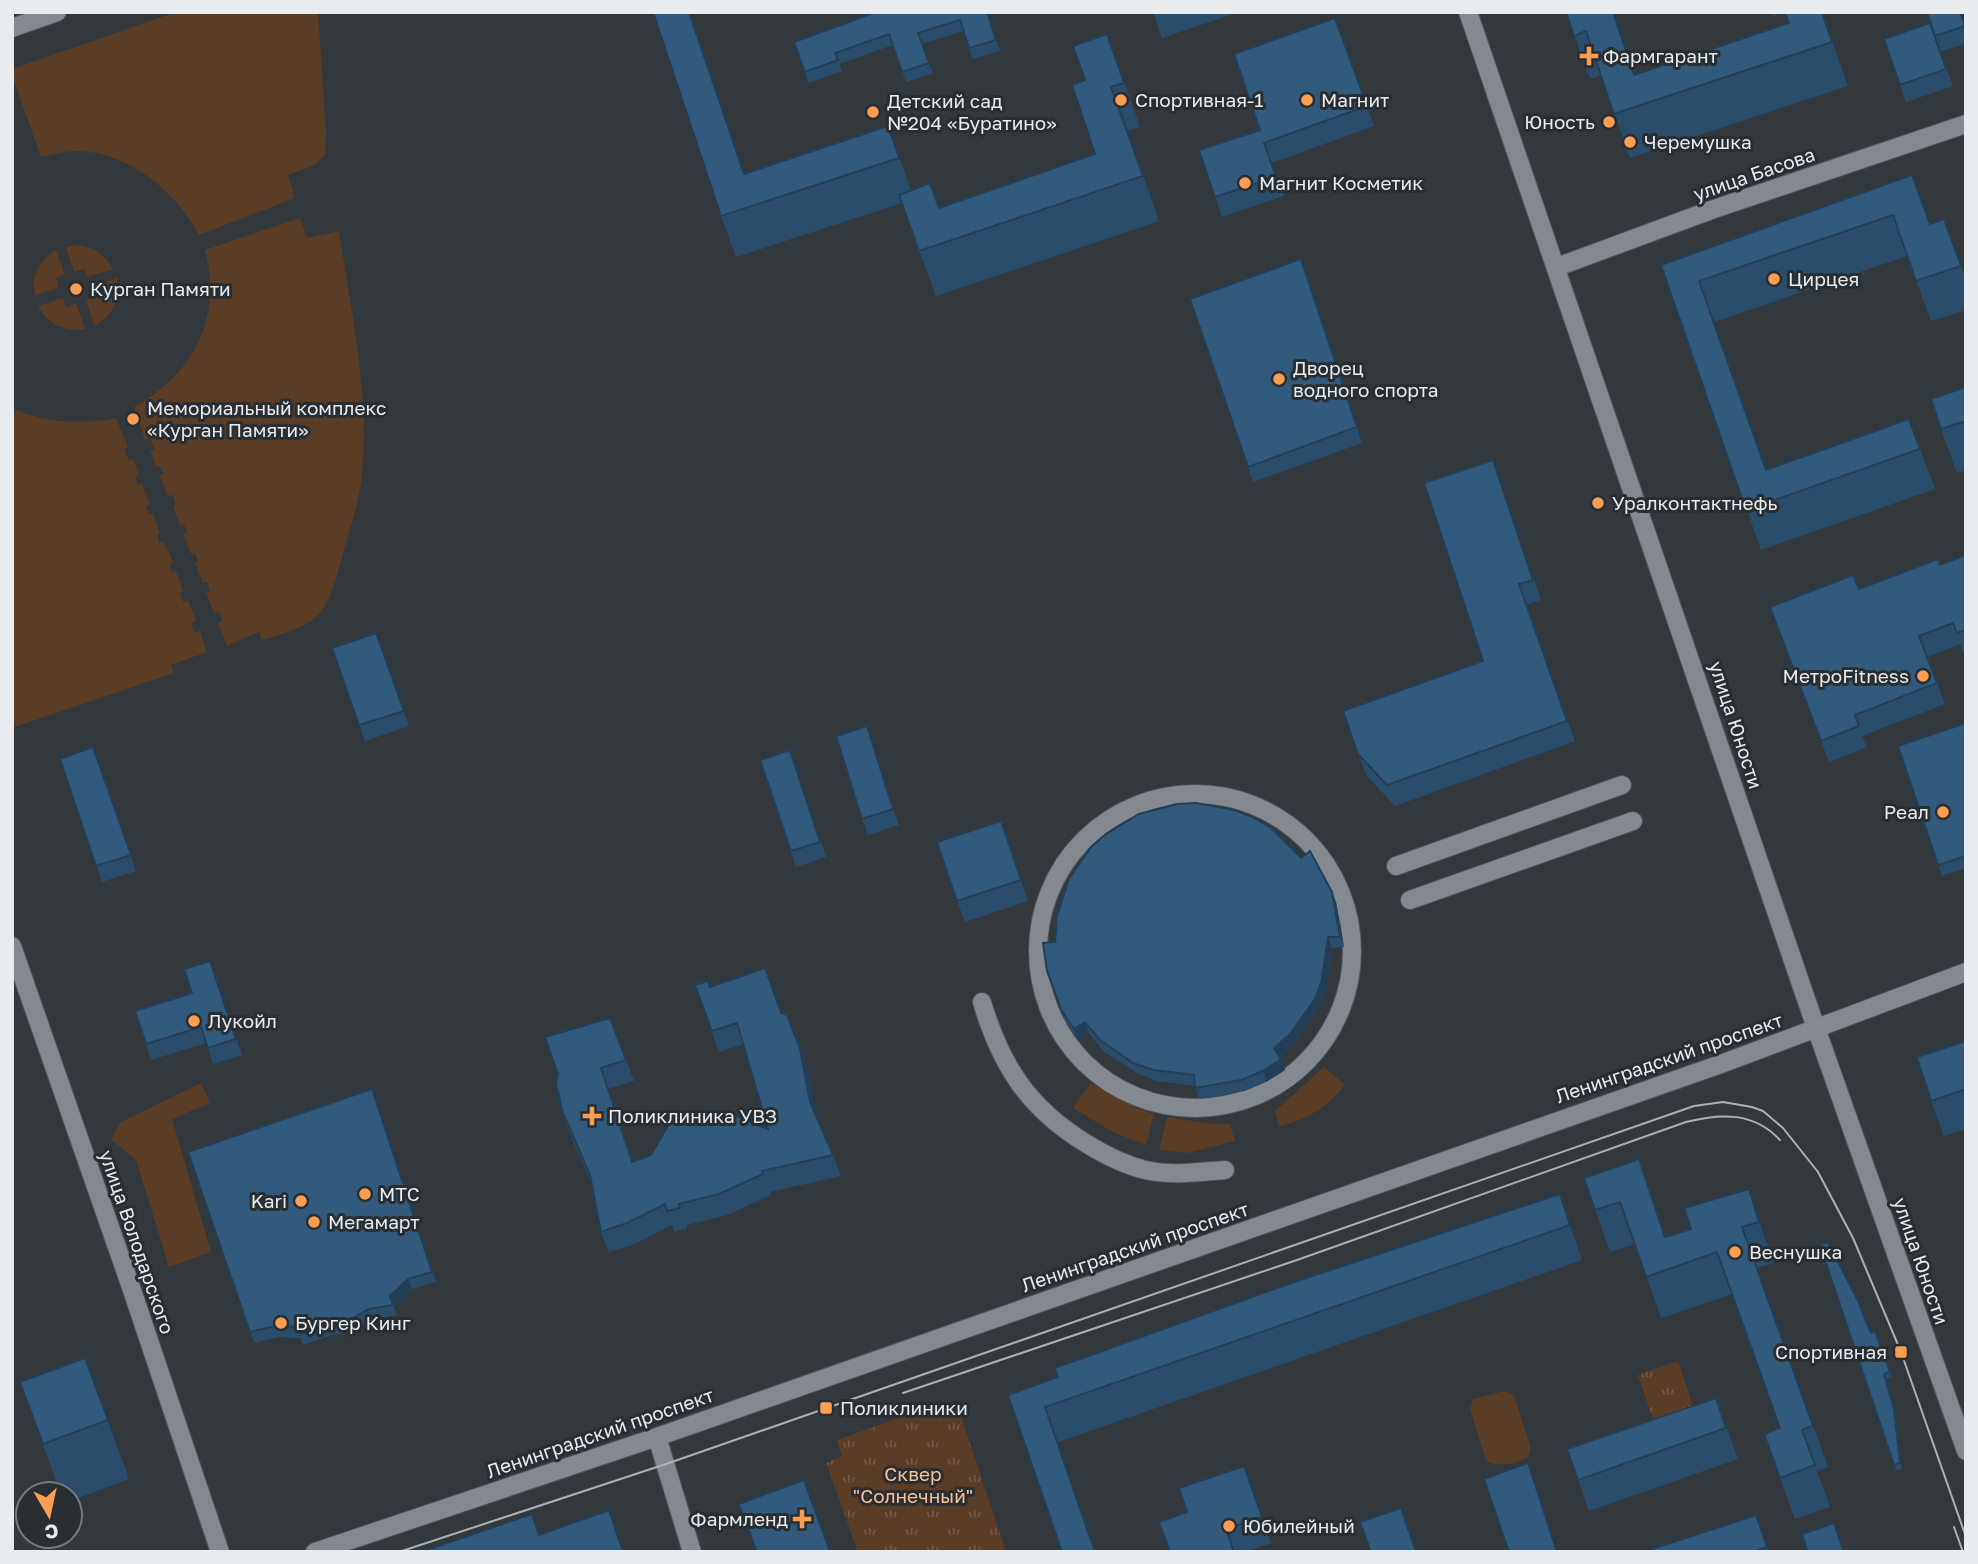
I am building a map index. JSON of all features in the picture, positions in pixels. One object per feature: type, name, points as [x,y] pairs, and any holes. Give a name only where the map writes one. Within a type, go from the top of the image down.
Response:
[{"type":"street","points":[[12,28],[57,12]]},
{"type":"street","name":"улица Юности","points":[[1468,12],[1816,1028],[1966,1451]]},
{"type":"street","name":"улица Басова","points":[[1557,267],[1714,209],[1966,124]]},
{"type":"street","points":[[1396,866],[1622,785]]},
{"type":"street","points":[[1175,795],[1224,798],[1245,804],[1281,821],[1300,834],[1326,865],[1343,898],[1349,919],[1354,957],[1350,985],[1317,1052],[1297,1072],[1273,1088],[1249,1099],[1203,1106],[1163,1103],[1124,1089],[1108,1080],[1086,1063],[1063,1038],[1046,1002],[1038,963],[1038,937],[1044,908],[1056,878],[1073,852],[1096,829],[1123,812],[1152,800],[1175,795]]},
{"type":"street","points":[[1409,900],[1633,821]]},
{"type":"street","name":"улица Володарского","points":[[12,946],[220,1552]]},
{"type":"street","name":"Ленинградский проспект","points":[[315,1552],[657,1437],[1721,1064],[1966,972]]},
{"type":"street","points":[[982,1002],[995,1043],[1016,1080],[1040,1108],[1075,1137],[1122,1163],[1146,1170],[1179,1173],[1225,1170]]},
{"type":"street","points":[[657,1437],[692,1552]]},
{"type":"green space","points":[[176,12],[318,12],[326,132],[325,155],[315,165],[288,175],[295,198],[199,235],[178,204],[149,177],[133,167],[97,153],[64,152],[41,157],[12,76],[12,69]]},
{"type":"green space","points":[[300,218],[307,238],[339,231],[361,384],[364,445],[361,486],[334,585],[320,613],[293,630],[262,640],[259,632],[227,646],[218,623],[223,620],[219,611],[214,613],[206,593],[210,591],[207,582],[203,583],[195,563],[198,561],[195,553],[191,554],[183,534],[187,532],[184,524],[180,525],[173,506],[176,504],[173,495],[168,496],[160,476],[164,474],[160,466],[156,467],[150,452],[154,449],[150,438],[145,440],[134,407],[173,378],[199,341],[210,298],[210,275],[205,250]]},
{"type":"green space","points":[[75,245],[97,252],[113,269],[87,277],[84,269],[74,272],[66,247]]},
{"type":"green space","points":[[56,250],[65,275],[56,278],[59,287],[35,296],[35,275],[45,259]]},
{"type":"green space","points":[[117,278],[115,305],[107,317],[95,326],[86,300],[95,297],[91,287]]},
{"type":"green space","points":[[63,298],[66,307],[76,303],[85,329],[57,326],[38,306]]},
{"type":"green space","points":[[12,408],[50,420],[90,422],[116,418],[128,447],[124,450],[129,460],[133,459],[139,475],[135,477],[138,485],[142,484],[150,504],[146,506],[149,515],[153,514],[160,534],[157,535],[160,543],[164,542],[173,562],[169,564],[172,572],[176,571],[183,591],[180,593],[183,602],[188,601],[196,621],[191,623],[194,633],[200,631],[207,652],[171,665],[174,673],[12,728]]},
{"type":"green space","points":[[1324,1067],[1345,1085],[1316,1112],[1279,1126],[1275,1111]]},
{"type":"green space","points":[[201,1083],[210,1103],[172,1119],[211,1252],[169,1267],[136,1160],[111,1139],[121,1122]]},
{"type":"green space","points":[[1091,1083],[1136,1108],[1154,1114],[1146,1145],[1113,1132],[1073,1108]]},
{"type":"green space","points":[[1167,1117],[1230,1124],[1235,1141],[1187,1153],[1159,1150]]},
{"type":"green space","points":[[1678,1361],[1697,1418],[1657,1431],[1638,1375]]},
{"type":"green space","points":[[1505,1391],[1514,1396],[1530,1451],[1527,1457],[1518,1462],[1495,1464],[1486,1460],[1470,1409],[1473,1399]]},
{"type":"green space","name":"Сквер \"Солнечный\"","points":[[947,1401],[957,1405],[1006,1552],[858,1552],[826,1463],[842,1456],[837,1440]]},
{"type":"building","points":[[653,12],[689,12],[744,174],[888,126],[899,158],[721,216]]},
{"type":"building","points":[[876,12],[987,12],[996,40],[969,48],[960,20],[918,33],[929,63],[902,72],[889,34],[835,53],[838,60],[805,72],[794,42]]},
{"type":"building","points":[[1566,12],[1613,12],[1634,75],[1789,23],[1785,12],[1822,12],[1832,42],[1614,114],[1586,31],[1574,36]]},
{"type":"building","points":[[1927,12],[1960,12],[1965,26],[1935,36]]},
{"type":"building","points":[[1335,18],[1367,106],[1264,143],[1276,177],[1215,197],[1199,150],[1260,130],[1234,54]]},
{"type":"building","points":[[1930,23],[1946,69],[1900,85],[1884,39]]},
{"type":"building","points":[[1107,34],[1124,83],[1111,87],[1143,176],[919,251],[899,195],[930,183],[939,208],[1095,154],[1072,85],[1085,80],[1073,46]]},
{"type":"building","points":[[1912,175],[1930,224],[1944,219],[1961,266],[1916,281],[1893,215],[1699,281],[1766,470],[1909,419],[1920,449],[1746,510],[1661,265]]},
{"type":"building","name":"Дворец водного спорта","points":[[1301,259],[1357,427],[1248,467],[1190,299]]},
{"type":"building","points":[[1966,387],[1966,421],[1941,429],[1931,399]]},
{"type":"building","points":[[1493,460],[1533,580],[1519,584],[1567,721],[1387,785],[1358,754],[1343,711],[1483,661],[1424,483]]},
{"type":"building","points":[[1966,555],[1966,630],[1957,633],[1953,623],[1919,636],[1937,683],[1855,715],[1859,726],[1821,741],[1770,607],[1853,575],[1859,589],[1938,559],[1940,565]]},
{"type":"building","points":[[376,633],[404,711],[359,725],[332,648]]},
{"type":"building","name":"Реал","points":[[1966,723],[1966,856],[1938,865],[1898,746]]},
{"type":"building","points":[[867,726],[893,809],[862,819],[836,736]]},
{"type":"building","points":[[93,747],[131,855],[96,866],[60,759]]},
{"type":"building","points":[[790,750],[820,842],[791,851],[760,760]]},
{"type":"building","points":[[1196,803],[1234,810],[1252,817],[1271,828],[1301,858],[1310,851],[1332,892],[1340,937],[1328,937],[1322,979],[1315,999],[1290,1034],[1274,1048],[1281,1059],[1263,1071],[1241,1080],[1195,1088],[1194,1075],[1153,1070],[1133,1063],[1100,1040],[1085,1022],[1074,1029],[1062,1011],[1047,971],[1043,943],[1055,942],[1057,916],[1069,879],[1091,847],[1106,834],[1139,814],[1177,804]]},
{"type":"building","points":[[1001,821],[1021,880],[957,901],[937,842]]},
{"type":"building","name":"Лукойл","points":[[210,961],[236,1039],[208,1048],[201,1027],[146,1044],[135,1011],[192,993],[184,969]]},
{"type":"building","name":"Поликлиника УВЗ","points":[[765,968],[781,1013],[787,1015],[800,1049],[810,1102],[833,1155],[762,1171],[763,1174],[719,1194],[679,1204],[680,1208],[667,1211],[665,1204],[627,1223],[601,1232],[590,1175],[563,1113],[556,1084],[558,1074],[545,1037],[610,1018],[626,1060],[601,1068],[632,1162],[651,1155],[669,1124],[690,1113],[714,1110],[729,1113],[768,1129],[737,1023],[712,1031],[695,985],[708,981],[710,987]]},
{"type":"building","points":[[1966,1041],[1966,1089],[1931,1101],[1917,1057]]},
{"type":"building","name":"Мегамарт","points":[[372,1089],[432,1272],[408,1279],[390,1296],[393,1305],[369,1309],[348,1321],[321,1326],[300,1335],[298,1327],[275,1326],[250,1332],[188,1152]]},
{"type":"building","points":[[1639,1159],[1665,1237],[1691,1229],[1684,1208],[1749,1189],[1759,1222],[1742,1227],[1813,1426],[1802,1430],[1815,1465],[1780,1478],[1764,1434],[1780,1428],[1717,1252],[1646,1277],[1620,1202],[1595,1210],[1584,1178]]},
{"type":"building","points":[[1560,1194],[1570,1225],[1045,1407],[1095,1552],[1062,1552],[1008,1395],[1058,1377],[1055,1368],[1300,1280]]},
{"type":"building","points":[[1828,1242],[1871,1333],[1875,1331],[1890,1372],[1884,1374],[1894,1409],[1900,1463],[1894,1465],[1820,1245]]},
{"type":"building","points":[[85,1358],[108,1420],[43,1444],[20,1382]]},
{"type":"building","points":[[1716,1398],[1726,1428],[1578,1480],[1567,1449]]},
{"type":"building","points":[[1528,1463],[1557,1552],[1509,1552],[1484,1479]]},
{"type":"building","points":[[1244,1466],[1262,1517],[1226,1529],[1234,1552],[1170,1552],[1159,1522],[1187,1512],[1179,1488]]},
{"type":"building","points":[[804,1480],[830,1552],[757,1552],[739,1504]]},
{"type":"building","points":[[1401,1508],[1416,1552],[1371,1552],[1360,1522]]},
{"type":"building","points":[[609,1510],[623,1552],[421,1552],[532,1514],[539,1535]]},
{"type":"building","points":[[1756,1515],[1767,1547],[1753,1552],[1643,1552]]},
{"type":"building","points":[[1834,1523],[1844,1552],[1808,1552],[1802,1534]]},
{"type":"tram line","points":[[399,1552],[666,1464],[1694,1106],[1723,1102],[1763,1111],[1783,1128],[1818,1172],[1853,1238],[1901,1352],[1966,1537]]},
{"type":"tram line","points":[[903,1393],[1297,1260],[1686,1122],[1712,1117],[1736,1117],[1759,1124],[1780,1140]]},
{"type":"tram line","points":[[1954,1527],[1963,1552]]},
{"type":"place","name":"Фармгарант","points":[[1589,56]]},
{"type":"place","name":"Спортивная-1","points":[[1121,100]]},
{"type":"place","name":"Магнит","points":[[1307,100]]},
{"type":"place","name":"Детский сад №204 «Буратино»","points":[[873,112]]},
{"type":"place","name":"Юность","points":[[1609,122]]},
{"type":"place","name":"Черемушка","points":[[1630,142]]},
{"type":"place","name":"Магнит Косметик","points":[[1245,183]]},
{"type":"place","name":"Цирцея","points":[[1774,279]]},
{"type":"place","name":"Курган Памяти","points":[[76,289]]},
{"type":"place","name":"Дворец водного спорта","points":[[1279,379]]},
{"type":"place","name":"Мемориальный комплекс «Курган Памяти»","points":[[133,419]]},
{"type":"place","name":"Уралконтактнефь","points":[[1598,503]]},
{"type":"place","name":"МетроFitness","points":[[1923,676]]},
{"type":"place","name":"Реал","points":[[1943,812]]},
{"type":"place","name":"Лукойл","points":[[194,1021]]},
{"type":"place","name":"Поликлиника УВЗ","points":[[592,1116]]},
{"type":"place","name":"МТС","points":[[365,1194]]},
{"type":"place","name":"Kari","points":[[301,1201]]},
{"type":"place","name":"Мегамарт","points":[[314,1222]]},
{"type":"place","name":"Веснушка","points":[[1735,1252]]},
{"type":"place","name":"Бургер Кинг","points":[[281,1323]]},
{"type":"place","name":"Спортивная","points":[[1901,1352]]},
{"type":"place","name":"Поликлиники","points":[[826,1408]]},
{"type":"place","name":"Фармленд","points":[[802,1519]]},
{"type":"place","name":"Юбилейный","points":[[1229,1526]]}]
